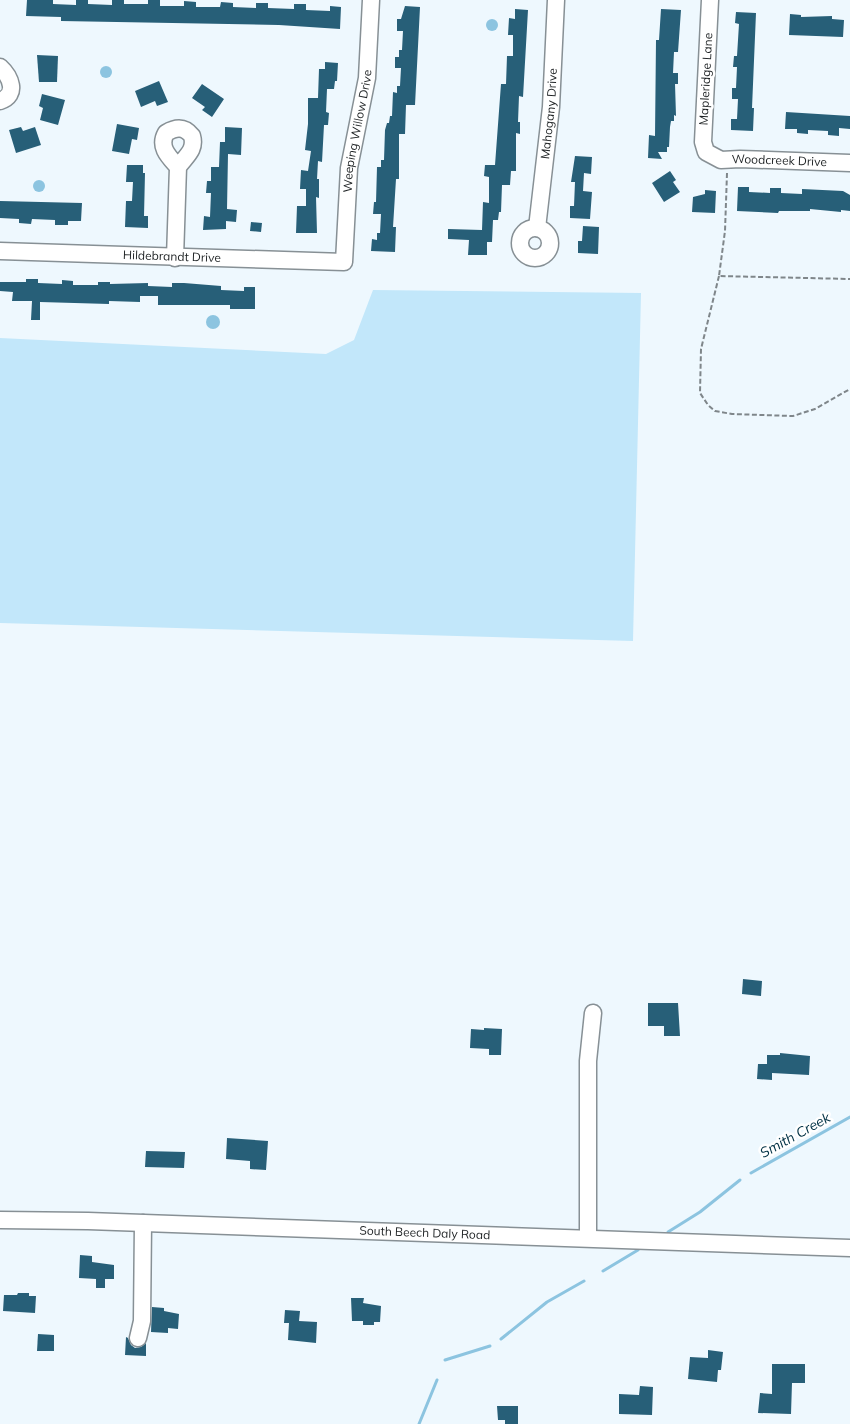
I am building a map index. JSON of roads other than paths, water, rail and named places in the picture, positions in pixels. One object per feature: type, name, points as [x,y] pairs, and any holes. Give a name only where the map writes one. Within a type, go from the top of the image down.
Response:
[{"type":"street","name":"Weeping Willow Drive","points":[[344,262],[349,168],[367,78],[371,0]]},
{"type":"street","name":"Mahogany Drive","points":[[537,228],[551,107],[556,0]]},
{"type":"street","name":"Mapleridge Lane","points":[[710,0],[703,142],[706,152],[710,156]]},
{"type":"street","points":[[0,67],[8,75],[12,87],[7,97],[0,101]]},
{"type":"street","name":"Woodcreek Drive","points":[[710,156],[721,160],[740,159],[850,164]]},
{"type":"street","points":[[176,258],[178,167]]},
{"type":"street","name":"Hildebrandt Drive","points":[[0,251],[344,262]]},
{"type":"street","points":[[588,1238],[588,1061],[593,1013]]},
{"type":"street","name":"South Beech Daly Road","points":[[0,1220],[143,1223],[850,1248]]},
{"type":"street","points":[[138,1338],[142,1321],[143,1223]]},
{"type":"waterway","name":"Smith Creek","points":[[751,1173],[850,1117]]},
{"type":"waterway","name":"Smith Creek","points":[[668,1232],[700,1212],[740,1180]]},
{"type":"waterway","name":"Smith Creek","points":[[603,1271],[638,1250]]},
{"type":"waterway","name":"Smith Creek","points":[[501,1339],[547,1302],[584,1281]]},
{"type":"waterway","name":"Smith Creek","points":[[445,1360],[490,1346]]},
{"type":"waterway","name":"Smith Creek","points":[[419,1424],[437,1380]]}]
